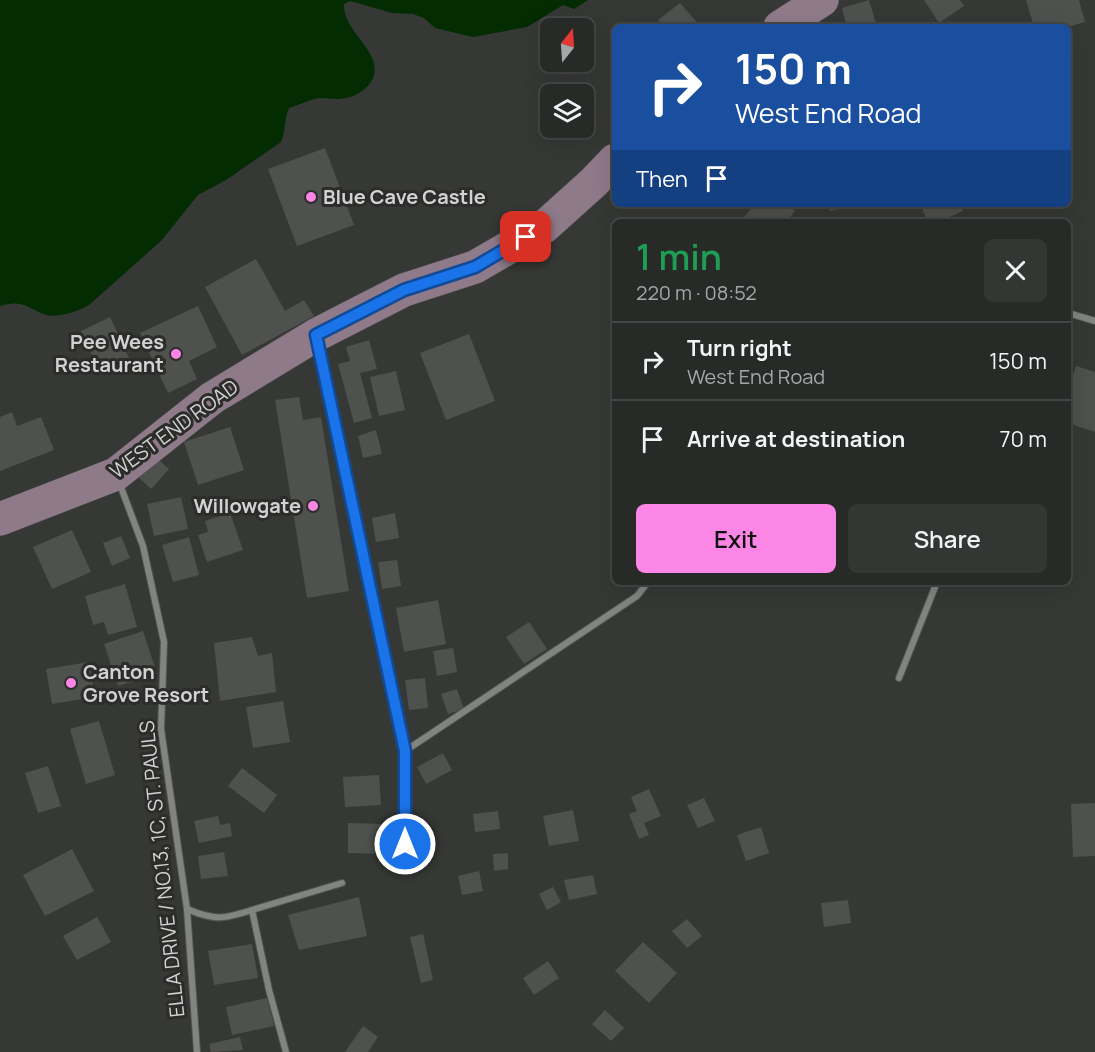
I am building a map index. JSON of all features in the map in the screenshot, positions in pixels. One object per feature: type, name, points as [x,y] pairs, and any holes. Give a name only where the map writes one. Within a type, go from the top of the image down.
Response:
[{"type":"main road","points":[[785,24],[822,0]]},
{"type":"main road","name":"WEST END ROAD","points":[[0,519],[116,474],[212,398],[316,335],[404,290],[475,267],[544,227],[594,183],[612,163]]},
{"type":"street","points":[[1071,314],[1095,321]]},
{"type":"street","points":[[316,335],[405,751],[405,868]]},
{"type":"street","name":"ELLA DRIVE / NO.13, 1C, ST. PAULS","points":[[116,474],[143,546],[164,642],[161,729],[187,909],[196,1052]]},
{"type":"street","points":[[405,751],[637,597],[646,585]]},
{"type":"street","points":[[900,678],[936,585]]},
{"type":"street","points":[[187,909],[202,916],[226,919],[342,882]]},
{"type":"street","points":[[252,910],[269,990],[286,1052]]},
{"type":"shaded area","points":[[0,0],[588,0],[574,9],[563,5],[527,27],[473,37],[435,28],[424,18],[413,14],[392,13],[350,1],[344,4],[345,15],[374,62],[375,72],[371,82],[358,94],[340,99],[320,98],[289,108],[281,142],[226,180],[198,195],[161,241],[89,305],[80,310],[56,316],[46,315],[20,304],[0,306]]},
{"type":"building","points":[[869,0],[876,24],[846,24],[842,8]]},
{"type":"building","points":[[924,0],[960,0],[964,6],[939,23]]},
{"type":"building","points":[[1026,0],[1079,0],[1085,22],[1071,26],[1071,24],[1033,24]]},
{"type":"building","points":[[680,3],[698,24],[661,24],[658,20]]},
{"type":"building","name":"Blue Cave Castle","points":[[325,148],[354,225],[297,246],[268,169]]},
{"type":"building","points":[[752,207],[790,207],[795,211],[788,219],[742,219]]},
{"type":"building","points":[[829,207],[845,207],[830,211]]},
{"type":"building","points":[[921,207],[961,207],[963,211],[945,219],[927,219]]},
{"type":"building","points":[[256,259],[285,311],[304,300],[314,316],[242,355],[205,287]]},
{"type":"building","name":"Pee Wees Restaurant","points":[[198,306],[217,347],[189,361],[197,379],[168,393],[140,333]]},
{"type":"building","points":[[110,317],[131,362],[101,375],[81,331]]},
{"type":"building","points":[[469,334],[495,401],[446,420],[420,353]]},
{"type":"building","points":[[369,340],[377,369],[360,373],[372,418],[354,423],[338,364],[350,361],[346,347]]},
{"type":"building","points":[[1076,366],[1095,372],[1095,432],[1071,424],[1071,382]]},
{"type":"building","points":[[396,371],[405,410],[379,416],[370,377]]},
{"type":"building","name":"Willowgate","points":[[299,397],[303,420],[321,417],[349,591],[307,598],[275,400]]},
{"type":"building","points":[[12,412],[17,426],[41,417],[54,450],[0,471],[0,417]]},
{"type":"building","points":[[230,427],[244,470],[198,485],[184,442]]},
{"type":"building","points":[[376,430],[382,454],[363,458],[358,436]]},
{"type":"building","points":[[153,455],[169,469],[151,489],[135,474]]},
{"type":"building","points":[[181,497],[188,529],[154,536],[147,504]]},
{"type":"building","points":[[230,513],[243,550],[207,562],[198,535],[208,532],[205,521]]},
{"type":"building","points":[[395,513],[399,538],[376,542],[372,518]]},
{"type":"building","points":[[72,530],[91,572],[52,589],[33,547]]},
{"type":"building","points":[[121,536],[130,558],[112,566],[103,543]]},
{"type":"building","points":[[189,537],[199,575],[173,582],[162,545]]},
{"type":"building","points":[[397,560],[401,586],[382,589],[378,562]]},
{"type":"building","points":[[125,584],[137,627],[108,635],[104,622],[93,625],[85,596]]},
{"type":"building","points":[[438,600],[446,644],[404,652],[396,608]]},
{"type":"building","points":[[529,622],[547,649],[524,664],[506,637]]},
{"type":"building","points":[[143,631],[157,674],[118,686],[104,644]]},
{"type":"building","points":[[252,637],[258,656],[272,653],[276,692],[220,701],[214,643]]},
{"type":"building","points":[[453,648],[457,672],[437,676],[433,651]]},
{"type":"building","name":"Canton Grove Resort","points":[[89,662],[95,697],[52,704],[46,669]]},
{"type":"building","points":[[425,678],[428,708],[409,710],[405,680]]},
{"type":"building","points":[[457,689],[464,709],[448,714],[441,694]]},
{"type":"building","points":[[283,701],[290,742],[253,748],[246,707]]},
{"type":"building","points":[[99,721],[115,775],[86,784],[70,729]]},
{"type":"building","points":[[443,753],[452,770],[426,784],[417,767]]},
{"type":"building","points":[[48,766],[61,806],[38,813],[25,773]]},
{"type":"building","points":[[242,768],[277,795],[264,813],[228,786]]},
{"type":"building","points":[[379,775],[381,805],[345,807],[343,777]]},
{"type":"building","points":[[649,789],[661,816],[644,823],[649,835],[639,839],[629,814],[637,811],[631,797]]},
{"type":"building","points":[[704,798],[715,821],[698,828],[687,805]]},
{"type":"building","points":[[1095,803],[1095,856],[1073,857],[1071,804]]},
{"type":"building","points":[[573,810],[579,841],[549,846],[543,816]]},
{"type":"building","points":[[498,811],[500,829],[475,832],[473,814]]},
{"type":"building","points":[[218,816],[220,825],[230,823],[232,836],[199,843],[194,821]]},
{"type":"building","points":[[348,823],[385,824],[385,854],[348,853]]},
{"type":"building","points":[[761,827],[769,853],[746,861],[737,835]]},
{"type":"building","points":[[72,849],[94,891],[45,916],[23,875]]},
{"type":"building","points":[[224,852],[228,876],[201,879],[198,856]]},
{"type":"building","points":[[508,853],[508,869],[494,871],[493,854]]},
{"type":"building","points":[[479,871],[483,891],[462,895],[458,876]]},
{"type":"building","points":[[593,875],[597,894],[569,900],[564,880]]},
{"type":"building","points":[[553,887],[561,902],[547,910],[539,894]]},
{"type":"building","points":[[359,897],[367,936],[299,950],[288,915]]},
{"type":"building","points":[[848,900],[851,923],[824,927],[821,903]]},
{"type":"building","points":[[97,917],[111,942],[77,960],[63,936]]},
{"type":"building","points":[[687,919],[702,936],[687,948],[672,931]]},
{"type":"building","points":[[423,934],[433,980],[421,983],[410,937]]},
{"type":"building","points":[[643,942],[677,973],[649,1003],[615,971]]},
{"type":"building","points":[[252,944],[258,978],[214,985],[208,951]]},
{"type":"building","points":[[548,961],[559,978],[534,995],[523,978]]},
{"type":"building","points":[[267,998],[274,1026],[232,1035],[226,1007]]},
{"type":"building","points":[[605,1010],[624,1028],[611,1041],[592,1024]]},
{"type":"building","points":[[363,1026],[378,1037],[368,1052],[345,1052]]},
{"type":"building","points":[[240,1037],[243,1050],[211,1052],[209,1044]]},
{"type":"place","name":"Blue Cave Castle","points":[[311,197]]},
{"type":"place","name":"Pee Wees Restaurant","points":[[176,354]]},
{"type":"place","name":"Willowgate","points":[[313,506]]},
{"type":"place","name":"Canton Grove Resort","points":[[71,683]]},
{"type":"route","points":[[405,844],[405,751],[316,335],[404,290],[475,267],[526,237]]}]
